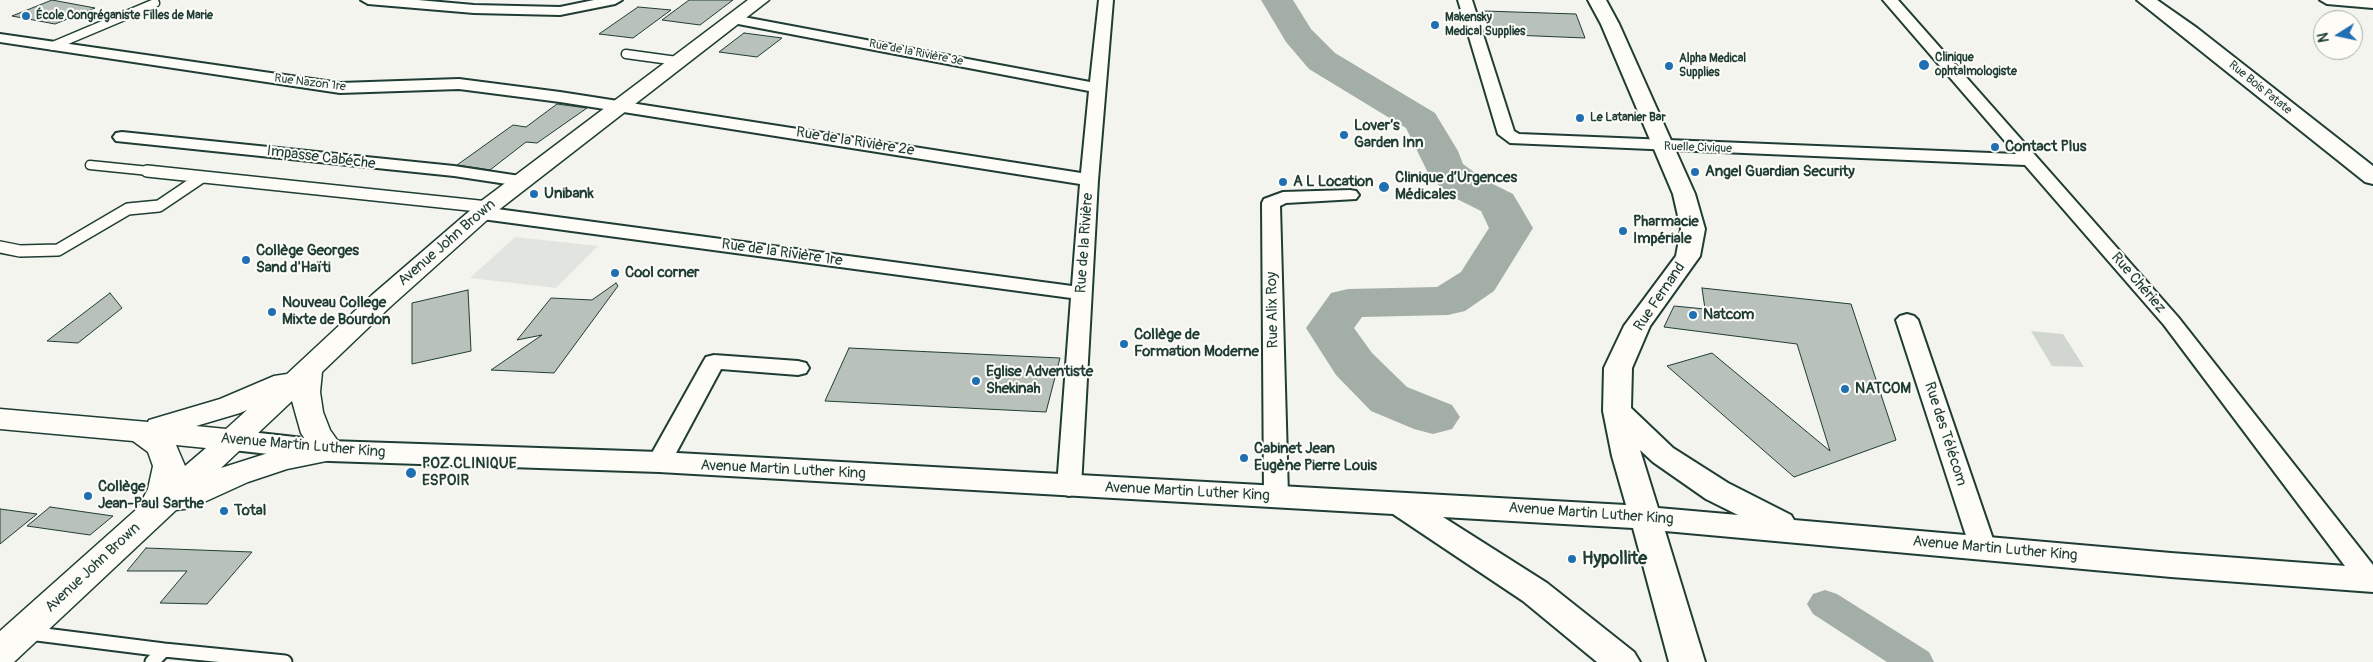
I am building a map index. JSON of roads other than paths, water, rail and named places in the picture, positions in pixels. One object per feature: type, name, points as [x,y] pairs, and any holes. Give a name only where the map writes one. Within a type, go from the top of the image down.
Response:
[{"type":"main road","name":"Avenue John Brown","points":[[0,654],[234,440],[381,301],[485,210],[677,61],[760,0]]},
{"type":"main road","points":[[141,432],[230,406],[308,370]]},
{"type":"main road","points":[[145,520],[190,494],[237,474],[284,459],[330,451],[316,433],[308,412],[305,392],[308,370]]},
{"type":"main road","name":"Avenue Martin Luther King","points":[[0,419],[234,440]]},
{"type":"main road","points":[[141,432],[161,446],[169,466],[164,491],[145,520]]},
{"type":"street","points":[[368,0],[415,2],[474,9],[560,10],[615,0]]},
{"type":"street","name":"Rue de la Rivière","points":[[1069,486],[1089,180],[1106,0]]},
{"type":"street","name":"Ruelle Civique","points":[[1465,0],[1506,134],[1516,139],[1663,147],[2031,160]]},
{"type":"street","name":"Rue Fernand","points":[[1597,0],[1610,24],[1684,194],[1693,229],[1688,256],[1638,326],[1618,368],[1617,411],[1644,518],[1670,599],[1687,662]]},
{"type":"street","name":"Rue Chériez","points":[[1890,0],[2171,321],[2371,580]]},
{"type":"street","name":"Rue Bois Patate","points":[[2146,0],[2192,32],[2373,177]]},
{"type":"street","points":[[2327,0],[2373,4]]},
{"type":"street","name":"Rue de la Rivière 3e","points":[[733,19],[1099,88]]},
{"type":"street","name":"Rue Nazon 1re","points":[[0,38],[340,88],[459,84],[622,105]]},
{"type":"street","name":"Rue de la Rivière 2e","points":[[622,105],[1089,180]]},
{"type":"street","name":"Impasse Cabéche","points":[[122,136],[454,171],[520,181]]},
{"type":"street","name":"Rue Alix Roy","points":[[1276,496],[1271,203],[1283,198],[1350,195]]},
{"type":"street","name":"Rue de la Rivière 1re","points":[[485,210],[1081,293]]},
{"type":"street","name":"Rue des Télécom","points":[[1907,320],[1983,548]]},
{"type":"street","points":[[659,462],[714,362],[798,368]]},
{"type":"street","points":[[1617,411],[1663,455],[1709,486],[1792,529]]},
{"type":"street","name":"Avenue Martin Luther King","points":[[234,440],[330,451],[659,462],[1069,486],[1397,502],[1644,518],[1792,529],[2171,565],[2371,580]]},
{"type":"street","points":[[1397,502],[1535,592],[1622,662]]},
{"type":"lane","points":[[54,46],[155,3]]},
{"type":"lane","points":[[626,54],[677,61]]},
{"type":"lane","points":[[90,165],[485,210]]},
{"type":"lane","points":[[0,246],[20,251],[58,250],[128,209],[159,206],[202,178]]},
{"type":"lane","points":[[23,632],[164,650],[285,662]]},
{"type":"lane","points":[[152,662],[164,650]]},
{"type":"waterway","points":[[1277,0],[1298,35],[1322,61],[1421,121],[1438,151],[1445,170],[1468,188],[1498,203],[1511,228],[1478,281],[1448,301],[1348,303],[1330,328],[1354,364],[1389,399],[1433,417]]},
{"type":"waterway","points":[[1825,604],[1916,662]]},
{"type":"place","name":"École Congréganiste Filles de Marie","points":[[26,16]]},
{"type":"place","name":"Makensky Medical Supplies","points":[[1435,25]]},
{"type":"place","name":"Clinique ophtalmologiste","points":[[1924,65]]},
{"type":"place","name":"Alpha Medical Supplies","points":[[1669,66]]},
{"type":"place","name":"Le Latanier Bar","points":[[1580,118]]},
{"type":"place","name":"Lover’s Garden Inn","points":[[1344,135]]},
{"type":"place","name":"Contact Plus","points":[[1995,147]]},
{"type":"place","name":"Angel Guardian Security","points":[[1695,172]]},
{"type":"place","name":"A L Location","points":[[1283,182]]},
{"type":"place","name":"Clinique d’Urgences Médicales","points":[[1384,187]]},
{"type":"place","name":"Unibank","points":[[534,194]]},
{"type":"place","name":"Pharmacie Impériale","points":[[1623,231]]},
{"type":"place","name":"Collège Georges Sand d'Haïti","points":[[246,260]]},
{"type":"place","name":"Cool corner","points":[[615,273]]},
{"type":"place","name":"Nouveau College Mixte de Bourdon","points":[[272,312]]},
{"type":"place","name":"Natcom","points":[[1693,315]]},
{"type":"place","name":"Collège de Formation Moderne","points":[[1124,344]]},
{"type":"place","name":"Eglise Adventiste Shekinah","points":[[976,381]]},
{"type":"place","name":"NATCOM","points":[[1845,389]]},
{"type":"place","name":"Cabinet Jean Eugène Pierre Louis","points":[[1244,458]]},
{"type":"place","name":"POZ CLINIQUE ESPOIR","points":[[411,473]]},
{"type":"place","name":"Collège Jean-Paul Sarthe","points":[[88,496]]},
{"type":"place","name":"Total","points":[[224,511]]},
{"type":"place","name":"Hypollite","points":[[1572,559]]}]
